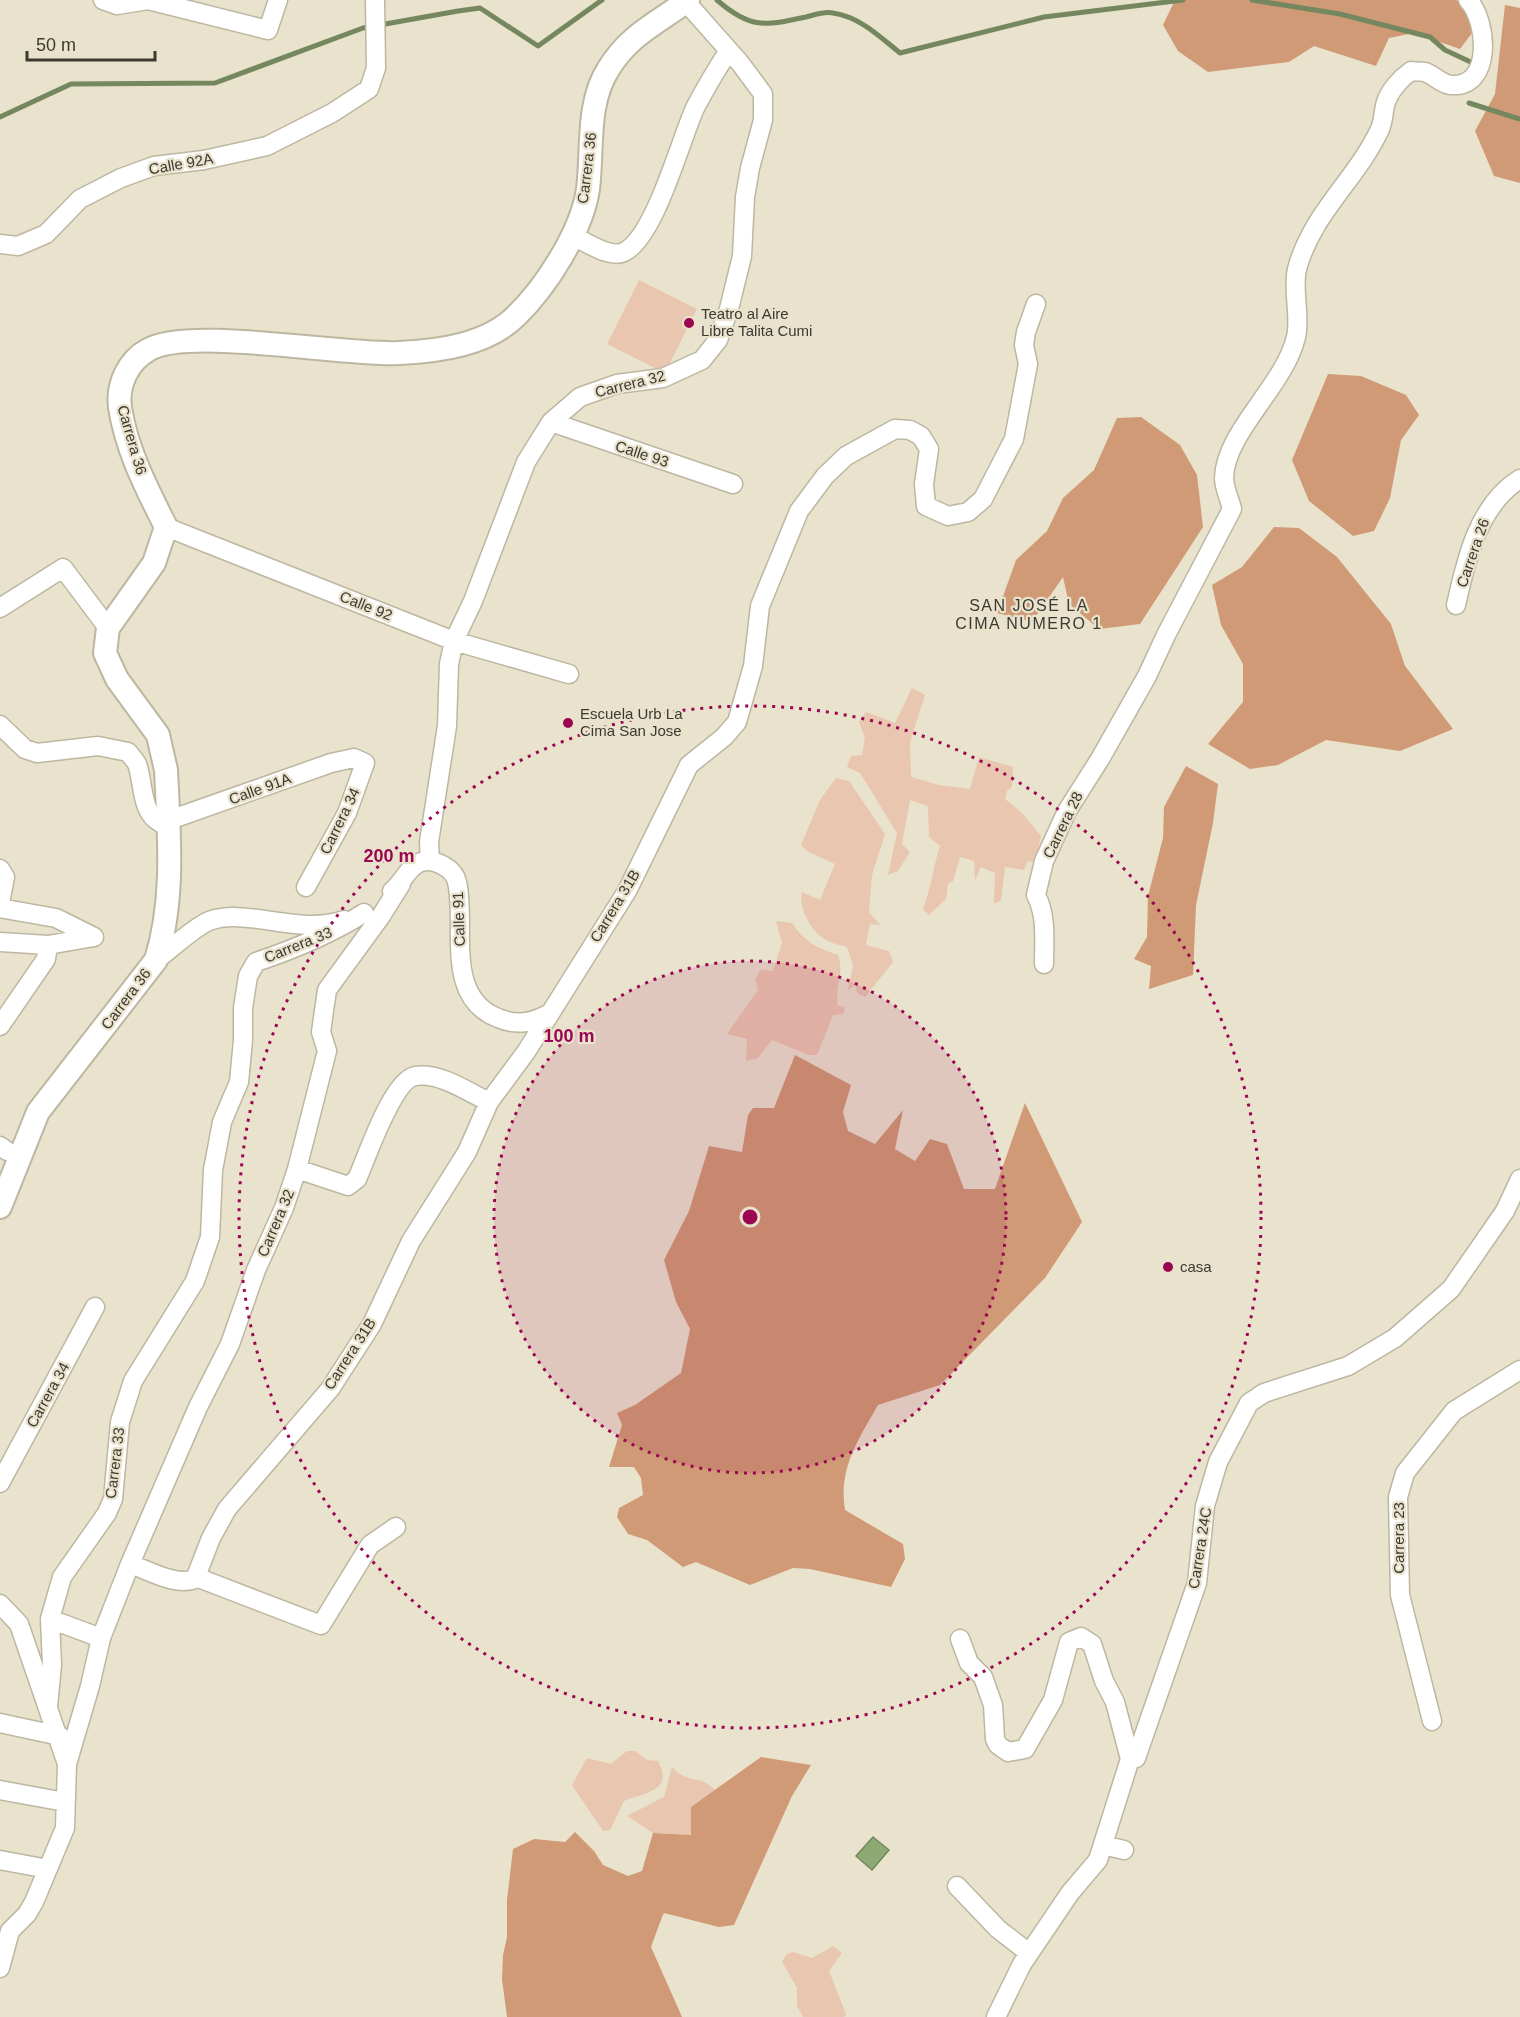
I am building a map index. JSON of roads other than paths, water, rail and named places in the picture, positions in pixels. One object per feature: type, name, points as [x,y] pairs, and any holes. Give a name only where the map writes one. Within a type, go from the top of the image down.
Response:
[{"type":"main road","name":"Carrera 36","points":[[166,527],[142,478],[120,405],[121,384],[128,369],[149,349],[164,344],[204,341],[398,353],[442,349],[477,340],[500,329],[516,316],[573,236],[586,200],[594,111],[599,86],[609,67],[633,36],[687,1]]},
{"type":"main road","points":[[108,628],[154,563],[166,527]]},
{"type":"main road","name":"Carrera 36","points":[[0,1207],[38,1112],[156,960],[165,930],[170,894],[166,770],[163,750],[158,735],[117,679],[107,661],[108,628]]},
{"type":"street","points":[[103,0],[117,5],[148,0],[268,30],[278,0]]},
{"type":"street","name":"Calle 92A","points":[[0,244],[18,246],[46,234],[80,200],[122,178],[154,166],[204,160],[267,146],[332,113],[369,90],[376,68],[375,0]]},
{"type":"street","name":"Carrera 28","points":[[1044,964],[1043,921],[1041,905],[1036,895],[1044,861],[1067,811],[1100,759],[1147,675],[1232,509],[1224,478],[1234,444],[1278,376],[1296,337],[1297,272],[1307,242],[1336,193],[1369,150],[1383,122],[1386,102],[1402,78],[1412,71],[1426,73],[1450,85],[1471,78],[1483,62],[1484,41],[1476,8],[1468,0]]},
{"type":"street","name":"Carrera 32","points":[[430,861],[429,842],[447,726],[449,664],[454,641],[526,462],[551,422],[580,397],[617,384],[663,378],[702,360],[718,340],[729,309],[742,256],[745,197],[763,120],[763,94],[740,63],[728,52],[687,1]]},
{"type":"street","points":[[573,236],[610,253],[623,253],[637,242],[652,218],[695,109],[728,52]]},
{"type":"street","name":"Carrera 31B","points":[[196,1577],[211,1538],[227,1509],[330,1389],[372,1324],[406,1250],[467,1152],[489,1102],[550,1013],[627,891],[689,765],[724,737],[737,722],[753,666],[760,606],[799,511],[825,476],[846,456],[895,429],[910,430],[921,436],[929,449],[924,495],[926,506],[948,516],[968,512],[982,499],[1014,440],[1028,364],[1024,345],[1026,332],[1036,304]]},
{"type":"street","name":"Calle 93","points":[[551,422],[734,484]]},
{"type":"street","name":"Carrera 26","points":[[1456,605],[1461,582],[1485,515],[1506,488],[1520,479]]},
{"type":"street","name":"Calle 92","points":[[166,527],[454,641],[569,674]]},
{"type":"street","points":[[0,608],[63,568],[108,628]]},
{"type":"street","points":[[0,725],[25,748],[37,753],[98,746],[128,752],[137,764],[140,787],[151,813],[156,821],[167,823]]},
{"type":"street","name":"Calle 91A","points":[[167,823],[331,763],[354,758]]},
{"type":"street","name":"Carrera 34","points":[[306,887],[347,813],[364,771],[365,763],[354,758]]},
{"type":"street","points":[[156,960],[207,922],[225,918],[301,926],[332,924],[364,913],[401,885],[412,866],[430,861]]},
{"type":"street","name":"Calle 91","points":[[430,861],[446,866],[458,883],[460,957],[465,981],[477,1002],[493,1017],[507,1022],[522,1024],[550,1013]]},
{"type":"street","points":[[0,869],[5,877],[0,903]]},
{"type":"street","name":"Carrera 32","points":[[130,1564],[198,1407],[230,1344],[256,1270],[284,1208],[297,1169],[327,1051],[321,1032],[327,990],[401,885]]},
{"type":"street","points":[[0,908],[56,918],[94,937],[48,945],[0,942]]},
{"type":"street","name":"Carrera 33","points":[[0,1968],[5,1930],[27,1914],[65,1828],[68,1764],[48,1706],[52,1665],[50,1619],[62,1577],[107,1513],[113,1499],[120,1422],[133,1381],[195,1281],[210,1237],[213,1170],[222,1122],[239,1082],[243,1008],[248,976],[256,962],[313,942],[364,913]]},
{"type":"street","points":[[0,1026],[46,959],[48,945]]},
{"type":"street","points":[[297,1169],[348,1186],[352,1184],[357,1179],[388,1108],[404,1081],[415,1076],[442,1080],[489,1102]]},
{"type":"street","name":"Carrera 24C","points":[[996,2017],[1029,1953],[1070,1893],[1098,1860],[1130,1759],[1136,1758],[1197,1583],[1205,1506],[1218,1462],[1249,1403],[1264,1393],[1348,1366],[1395,1338],[1451,1289],[1505,1210],[1520,1179]]},
{"type":"street","name":"Carrera 34","points":[[0,1483],[95,1307]]},
{"type":"street","name":"Carrera 23","points":[[1432,1721],[1400,1595],[1398,1497],[1405,1473],[1454,1411],[1520,1370]]},
{"type":"street","points":[[68,1764],[101,1638],[130,1564],[188,1582],[196,1577],[321,1625],[370,1545],[396,1527]]},
{"type":"street","points":[[0,1605],[19,1624],[38,1684],[48,1706]]},
{"type":"street","points":[[50,1619],[101,1638]]},
{"type":"street","points":[[960,1639],[969,1663],[983,1677],[993,1705],[995,1739],[998,1745],[1008,1752],[1025,1749],[1053,1700],[1069,1642],[1081,1637],[1092,1644],[1104,1682],[1114,1702],[1130,1759]]},
{"type":"street","points":[[0,1723],[60,1736]]},
{"type":"street","points":[[0,1790],[65,1802]]},
{"type":"street","points":[[1103,1845],[1124,1850]]},
{"type":"street","points":[[0,1860],[48,1869]]},
{"type":"street","points":[[957,1886],[998,1929],[1029,1953]]},
{"type":"waterway","points":[[0,117],[71,84],[215,83],[363,28],[480,8],[538,46],[602,0]]},
{"type":"waterway","points":[[717,0],[739,16],[758,23],[779,22],[827,12],[843,15],[869,28],[900,53],[1044,17],[1183,0]]},
{"type":"waterway","points":[[1252,0],[1340,14],[1430,37],[1445,50],[1475,64]]},
{"type":"waterway","points":[[1469,103],[1520,119]]},
{"type":"place","name":"Teatro al Aire Libre Talita Cumi","points":[[689,323]]},
{"type":"place","name":"Escuela Urb La Cima San Jose","points":[[568,723]]},
{"type":"place","name":"casa","points":[[1168,1267]]},
{"type":"district","name":"SAN JOSÉ LA CIMA NUMERO 1","points":[[1029,614]]}]
